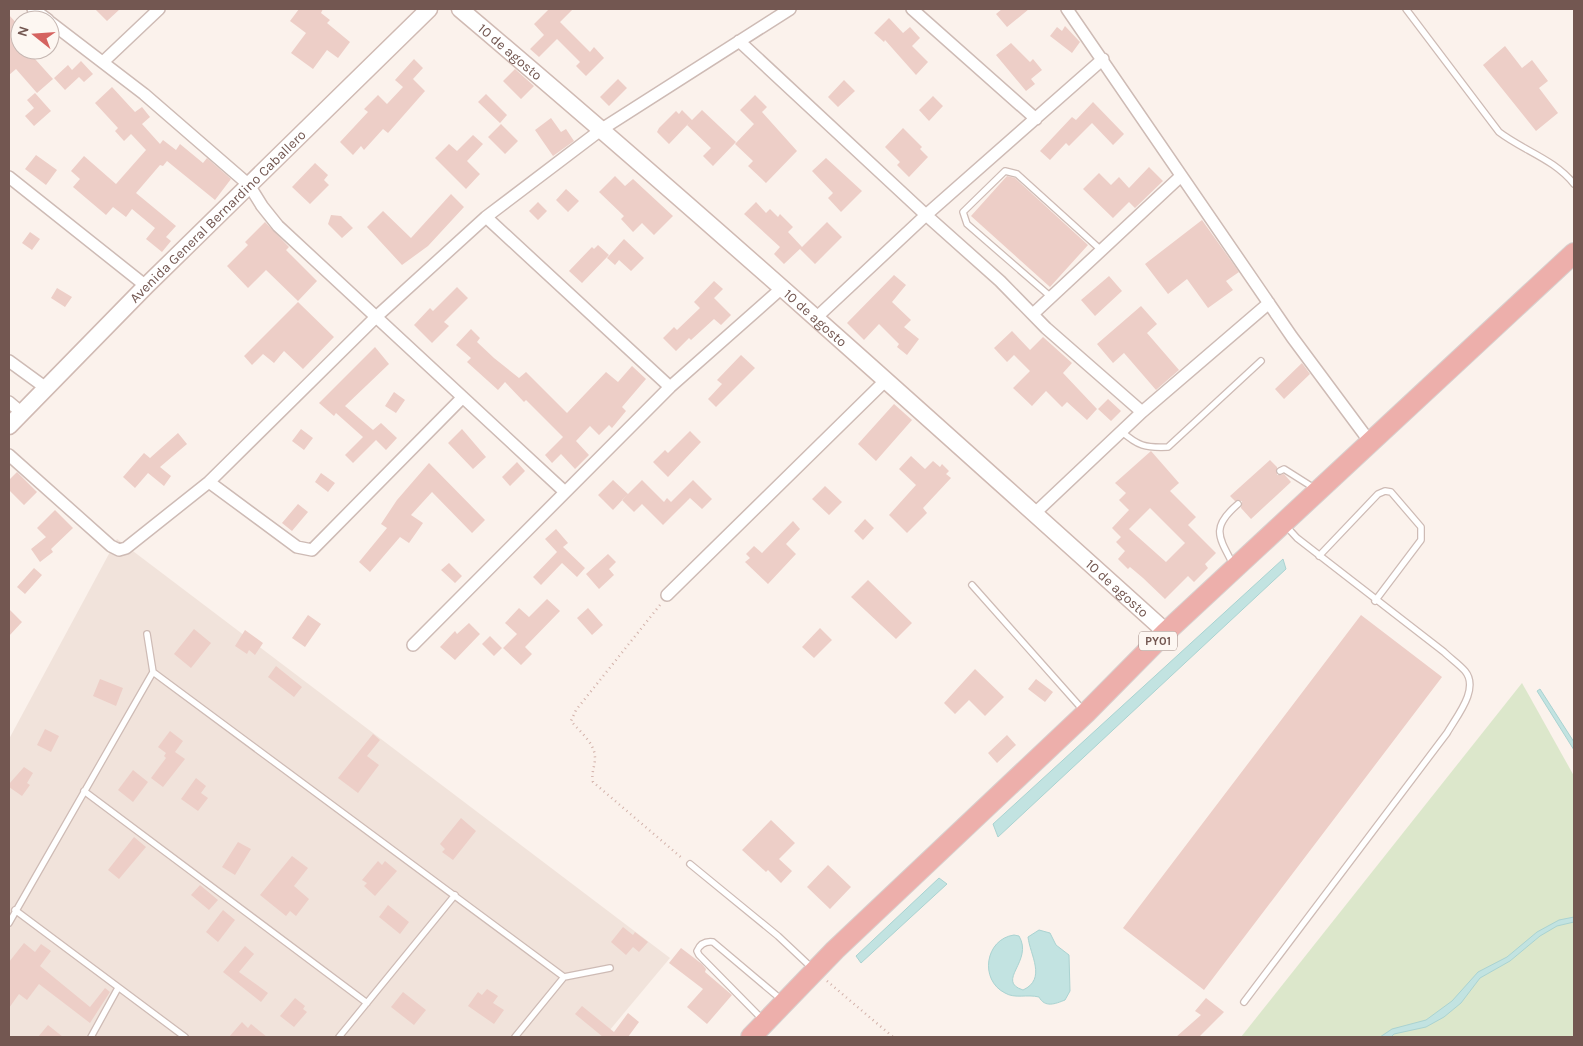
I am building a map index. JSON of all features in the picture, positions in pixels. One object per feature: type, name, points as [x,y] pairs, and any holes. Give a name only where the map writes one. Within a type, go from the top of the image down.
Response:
[{"type":"highway","name":"PY01","points":[[750,1037],[835,950],[1086,713],[1166,632],[1574,254]]},
{"type":"street","points":[[103,62],[159,9]]},
{"type":"street","name":"Avenida General Bernardino Caballero","points":[[9,426],[146,286],[429,9]]},
{"type":"street","name":"10 de agosto","points":[[460,9],[602,129],[817,317],[1166,632]]},
{"type":"street","points":[[9,455],[102,539],[119,550],[132,545],[209,482],[376,317],[486,217],[602,129],[790,9]]},
{"type":"street","points":[[912,9],[1036,119]]},
{"type":"street","points":[[1067,9],[1269,304],[1370,442]]},
{"type":"street","points":[[60,29],[144,94],[249,185],[262,206],[278,226],[565,492]]},
{"type":"street","points":[[739,41],[926,215],[1000,281],[1032,314],[1142,412]]},
{"type":"street","points":[[817,317],[926,215],[1103,59]]},
{"type":"street","points":[[1032,314],[1181,176]]},
{"type":"street","points":[[9,177],[146,286]]},
{"type":"street","points":[[486,217],[670,387]]},
{"type":"street","points":[[413,645],[670,387],[782,287]]},
{"type":"street","points":[[1035,513],[1142,412],[1269,304]]},
{"type":"street","points":[[9,361],[46,388]]},
{"type":"street","points":[[667,595],[886,380]]},
{"type":"street","points":[[209,482],[297,547],[312,550],[462,398]]},
{"type":"street","points":[[9,402],[22,413]]},
{"type":"lane","points":[[1406,9],[1499,132],[1513,143],[1549,160],[1563,170],[1574,184]]},
{"type":"lane","points":[[1051,297],[967,224],[963,216],[963,212],[1005,171],[1017,174],[1101,250]]},
{"type":"lane","points":[[1122,431],[1136,444],[1153,448],[1168,447],[1261,362]]},
{"type":"lane","points":[[1280,471],[1284,469],[1292,472],[1318,491]]},
{"type":"lane","points":[[1319,556],[1378,494],[1385,491],[1391,492],[1421,527],[1421,540],[1375,600]]},
{"type":"lane","points":[[1235,568],[1220,540],[1219,532],[1224,516],[1238,504]]},
{"type":"lane","points":[[1244,1002],[1447,733],[1466,700],[1470,685],[1466,672],[1444,652],[1319,556],[1297,538],[1284,523]]},
{"type":"lane","points":[[972,586],[1086,713]]},
{"type":"lane","points":[[9,923],[153,672],[147,634]]},
{"type":"lane","points":[[153,672],[564,976]]},
{"type":"lane","points":[[84,791],[367,1003]]},
{"type":"lane","points":[[690,864],[778,936],[815,971]]},
{"type":"lane","points":[[339,1037],[456,895]]},
{"type":"lane","points":[[16,910],[184,1037]]},
{"type":"lane","points":[[765,1022],[699,956],[697,951],[700,946],[712,942],[784,1002]]},
{"type":"lane","points":[[515,1037],[564,976],[610,968]]},
{"type":"lane","points":[[91,1037],[118,988]]},
{"type":"path","points":[[667,595],[651,618],[576,710],[571,721],[591,743],[595,754],[592,775],[594,782],[690,864]]},
{"type":"path","points":[[815,971],[893,1037]]},
{"type":"shaded area","points":[[117,539],[670,958],[604,1037],[9,1037],[9,739]]},
{"type":"green space","points":[[1522,683],[1574,776],[1574,1037],[1241,1037]]},
{"type":"water","points":[[1283,559],[1286,569],[998,837],[993,824]]},
{"type":"water","points":[[1540,689],[1574,742],[1574,750],[1537,691]]},
{"type":"water","points":[[939,878],[947,884],[861,963],[856,956]]},
{"type":"water","points":[[1574,917],[1574,922],[1557,926],[1540,936],[1510,961],[1480,978],[1461,1003],[1444,1017],[1426,1027],[1394,1034],[1391,1037],[1380,1037],[1392,1029],[1426,1020],[1452,1001],[1478,972],[1507,957],[1537,932],[1559,920]]},
{"type":"water","points":[[1039,930],[1050,933],[1056,945],[1069,955],[1070,991],[1065,1000],[1054,1004],[1044,1003],[1039,997],[1013,996],[1005,993],[991,979],[989,970],[989,961],[997,944],[1004,938],[1014,935],[1019,936],[1022,954],[1013,976],[1013,981],[1015,986],[1023,990],[1030,985],[1036,973],[1028,937]]},
{"type":"building","points":[[95,9],[120,9],[107,21]]},
{"type":"building","points":[[299,9],[323,9],[321,13],[330,20],[327,23],[350,42],[338,58],[327,50],[313,69],[291,53],[306,33],[290,21]]},
{"type":"building","points":[[549,9],[573,9],[560,22],[590,52],[594,47],[604,58],[586,76],[576,66],[580,62],[557,39],[539,57],[530,49],[544,35],[534,24]]},
{"type":"building","points":[[1002,9],[1029,9],[1007,27],[996,14]]},
{"type":"building","points":[[9,15],[10,60],[36,60],[53,79],[37,93],[16,69],[9,75]]},
{"type":"building","points":[[889,18],[903,33],[910,27],[920,38],[912,46],[928,62],[916,75],[885,40],[884,42],[874,33]]},
{"type":"building","points":[[1065,26],[1080,42],[1072,53],[1050,36],[1057,27],[1062,31]]},
{"type":"building","points":[[1011,43],[1030,62],[1033,59],[1042,70],[1031,79],[1035,84],[1026,91],[996,55]]},
{"type":"building","points":[[1505,46],[1522,68],[1532,60],[1548,81],[1539,88],[1558,113],[1536,131],[1483,65]]},
{"type":"building","points":[[414,59],[423,68],[413,79],[425,91],[388,133],[383,129],[364,150],[361,146],[353,155],[340,142],[368,112],[364,109],[378,95],[387,104],[403,87],[395,80]]},
{"type":"building","points":[[81,61],[93,74],[84,82],[79,77],[65,90],[54,78],[68,65],[72,70]]},
{"type":"building","points":[[515,69],[534,86],[521,99],[503,81]]},
{"type":"building","points":[[618,79],[627,88],[609,106],[600,97]]},
{"type":"building","points":[[844,80],[855,91],[838,107],[828,97]]},
{"type":"building","points":[[112,87],[135,112],[142,107],[150,117],[142,124],[160,144],[163,140],[176,150],[180,144],[203,163],[207,158],[231,179],[215,200],[167,161],[163,166],[160,165],[136,193],[176,226],[166,237],[171,241],[162,252],[146,239],[155,228],[132,209],[126,217],[113,207],[106,215],[73,187],[80,179],[71,171],[84,156],[116,184],[146,150],[131,134],[124,141],[115,131],[118,128],[95,103]]},
{"type":"building","points":[[35,93],[51,111],[34,126],[25,116],[34,108],[27,100]]},
{"type":"building","points":[[486,94],[507,115],[500,123],[478,102]]},
{"type":"building","points":[[755,95],[767,107],[762,112],[797,151],[766,183],[748,166],[753,161],[735,144],[754,124],[740,110]]},
{"type":"building","points":[[933,96],[943,106],[929,121],[919,110]]},
{"type":"building","points":[[1093,102],[1124,134],[1113,145],[1092,123],[1069,146],[1066,143],[1050,160],[1040,151],[1072,117],[1076,120]]},
{"type":"building","points":[[682,110],[692,120],[669,144],[657,132],[676,111],[679,114]]},
{"type":"building","points":[[702,110],[736,142],[713,166],[703,156],[711,148],[687,125]]},
{"type":"building","points":[[551,118],[561,132],[566,129],[574,141],[553,156],[535,130]]},
{"type":"building","points":[[501,124],[518,141],[505,154],[488,137]]},
{"type":"building","points":[[903,128],[922,147],[920,149],[928,157],[909,177],[897,165],[900,162],[885,147]]},
{"type":"building","points":[[473,135],[483,144],[467,161],[480,174],[466,189],[435,158],[449,144],[457,151]]},
{"type":"building","points":[[36,155],[57,170],[46,185],[25,169]]},
{"type":"building","points":[[826,158],[862,191],[841,212],[828,198],[833,193],[812,171]]},
{"type":"building","points":[[315,163],[328,175],[324,180],[329,185],[310,204],[292,187]]},
{"type":"building","points":[[1149,167],[1163,181],[1135,208],[1129,202],[1113,218],[1083,189],[1099,173],[1111,185],[1119,177],[1129,188]]},
{"type":"building","points":[[615,176],[625,186],[633,179],[673,216],[654,235],[642,223],[633,232],[621,219],[624,216],[599,192]]},
{"type":"building","points":[[1007,176],[1015,178],[1088,245],[1050,287],[971,216]]},
{"type":"building","points":[[566,189],[579,201],[568,212],[556,200]]},
{"type":"building","points":[[451,194],[464,207],[428,246],[402,265],[367,227],[383,211],[411,238]]},
{"type":"building","points":[[538,202],[547,211],[538,220],[529,211]]},
{"type":"building","points":[[756,202],[766,213],[770,209],[778,217],[780,214],[793,227],[788,232],[802,247],[784,264],[774,254],[780,247],[744,214]]},
{"type":"building","points":[[331,215],[341,216],[353,228],[342,238],[328,224]]},
{"type":"building","points":[[1202,220],[1239,272],[1226,281],[1233,290],[1208,308],[1187,279],[1168,294],[1145,264]]},
{"type":"building","points":[[265,222],[289,247],[286,250],[317,281],[298,301],[266,270],[248,288],[227,266],[248,245],[245,242]]},
{"type":"building","points":[[827,222],[842,237],[815,264],[800,249]]},
{"type":"building","points":[[30,232],[40,239],[32,250],[22,243]]},
{"type":"building","points":[[624,239],[644,258],[631,271],[619,260],[615,265],[607,258]]},
{"type":"building","points":[[598,245],[609,255],[582,283],[569,271],[592,247],[594,249]]},
{"type":"building","points":[[894,275],[906,285],[892,302],[911,320],[904,327],[919,339],[907,355],[897,347],[899,344],[879,324],[864,340],[847,323]]},
{"type":"building","points":[[1109,276],[1122,291],[1095,316],[1081,300]]},
{"type":"building","points":[[714,281],[723,289],[714,298],[731,315],[721,325],[714,319],[691,340],[689,338],[676,351],[663,338],[674,327],[677,330],[700,308],[694,302]]},
{"type":"building","points":[[457,287],[468,298],[444,322],[449,326],[432,343],[414,325],[430,308],[433,311]]},
{"type":"building","points":[[57,288],[72,297],[65,307],[51,298]]},
{"type":"building","points":[[298,302],[334,337],[303,369],[284,351],[274,363],[263,354],[252,365],[244,356]]},
{"type":"building","points":[[1141,306],[1157,324],[1147,333],[1179,370],[1156,390],[1124,353],[1113,363],[1097,344]]},
{"type":"building","points":[[471,329],[480,338],[477,342],[494,358],[519,378],[526,372],[567,413],[606,372],[618,382],[632,366],[646,379],[622,407],[626,411],[612,428],[609,425],[599,435],[590,426],[576,441],[589,455],[575,469],[561,454],[552,463],[545,455],[563,437],[505,382],[498,390],[467,362],[471,358],[456,345]]},
{"type":"building","points":[[1012,331],[1030,350],[1043,337],[1072,363],[1063,373],[1097,409],[1087,420],[1067,402],[1062,407],[1046,391],[1032,406],[1013,388],[1030,371],[1014,355],[1007,362],[994,348]]},
{"type":"building","points":[[375,347],[389,364],[345,406],[373,430],[381,423],[397,438],[386,450],[376,440],[353,463],[345,455],[363,437],[336,413],[334,416],[319,403]]},
{"type":"building","points":[[741,355],[755,368],[716,407],[708,399],[722,384],[717,380]]},
{"type":"building","points":[[1302,363],[1310,374],[1284,399],[1275,389]]},
{"type":"building","points":[[394,392],[405,400],[396,413],[385,406]]},
{"type":"building","points":[[1108,399],[1121,411],[1111,421],[1098,409]]},
{"type":"building","points":[[894,404],[912,420],[876,461],[858,444]]},
{"type":"building","points":[[301,429],[313,438],[304,450],[292,441]]},
{"type":"building","points":[[462,429],[486,457],[473,469],[448,443]]},
{"type":"building","points":[[690,431],[701,442],[668,477],[653,462],[665,450],[668,453]]},
{"type":"building","points":[[178,433],[187,444],[160,467],[171,476],[164,486],[148,473],[135,488],[123,477],[144,453],[150,458]]},
{"type":"building","points":[[1151,451],[1179,483],[1170,491],[1196,517],[1188,525],[1216,553],[1205,564],[1208,568],[1194,582],[1188,576],[1165,599],[1143,578],[1130,567],[1128,569],[1118,559],[1125,551],[1116,542],[1121,537],[1112,528],[1129,510],[1119,500],[1126,493],[1115,483]],"holes":[[[1150,508],[1185,543],[1166,562],[1129,529]]]},
{"type":"building","points":[[911,456],[925,469],[933,461],[940,467],[942,464],[949,471],[946,474],[951,478],[923,508],[927,513],[907,533],[889,515],[916,485],[899,469]]},
{"type":"building","points":[[1270,460],[1277,467],[1277,475],[1284,474],[1291,482],[1251,519],[1241,508],[1242,501],[1235,501],[1230,496]]},
{"type":"building","points":[[517,462],[525,471],[510,486],[502,477]]},
{"type":"building","points":[[429,463],[485,520],[472,533],[432,492],[411,515],[423,523],[409,543],[400,537],[370,572],[359,562],[387,528],[381,524],[397,500]]},
{"type":"building","points":[[17,472],[37,492],[24,505],[9,490],[9,480]]},
{"type":"building","points":[[321,473],[335,483],[328,492],[315,482]]},
{"type":"building","points":[[613,480],[628,494],[613,510],[598,495]]},
{"type":"building","points":[[642,480],[664,502],[667,498],[671,502],[693,480],[712,499],[702,509],[690,498],[663,525],[642,504],[634,512],[622,500]]},
{"type":"building","points":[[825,486],[842,502],[829,515],[812,499]]},
{"type":"building","points":[[298,504],[308,512],[292,531],[282,523]]},
{"type":"building","points":[[55,510],[73,528],[51,549],[53,552],[40,562],[31,549],[46,537],[37,528]]},
{"type":"building","points":[[865,519],[874,528],[863,540],[854,531]]},
{"type":"building","points":[[793,521],[800,529],[786,544],[796,554],[768,584],[745,562],[750,558],[746,554],[754,546],[762,553]]},
{"type":"building","points":[[556,529],[568,543],[563,547],[585,568],[577,577],[562,563],[541,585],[533,577],[557,552],[545,539]]},
{"type":"building","points":[[608,554],[616,562],[609,569],[614,575],[599,589],[586,574]]},
{"type":"building","points":[[449,563],[462,576],[455,583],[441,570]]},
{"type":"building","points":[[34,568],[42,575],[25,594],[17,587]]},
{"type":"building","points":[[868,580],[912,623],[896,639],[851,597]]},
{"type":"building","points":[[547,599],[560,611],[525,647],[532,654],[521,665],[503,648],[517,634],[505,623],[519,608],[529,617]]},
{"type":"building","points":[[588,608],[603,625],[592,635],[577,618]]},
{"type":"building","points":[[9,609],[22,622],[9,636]]},
{"type":"building","points":[[308,615],[321,624],[305,647],[292,638]]},
{"type":"building","points":[[1361,615],[1442,677],[1204,990],[1123,928]]},
{"type":"building","points":[[469,623],[480,634],[455,660],[440,647],[455,631],[457,634]]},
{"type":"building","points":[[820,628],[832,640],[814,658],[802,647]]},
{"type":"building","points":[[194,629],[211,643],[191,668],[174,654]]},
{"type":"building","points":[[245,630],[263,643],[255,655],[249,650],[247,654],[235,646]]},
{"type":"building","points":[[490,636],[502,648],[494,656],[482,644]]},
{"type":"building","points":[[276,666],[302,687],[294,697],[268,677]]},
{"type":"building","points":[[975,669],[1004,697],[985,716],[969,700],[955,714],[944,703]]},
{"type":"building","points":[[100,679],[123,688],[116,706],[93,696]]},
{"type":"building","points":[[1036,679],[1053,692],[1045,702],[1028,689]]},
{"type":"building","points":[[45,729],[59,736],[51,752],[37,745]]},
{"type":"building","points":[[170,731],[183,741],[175,752],[185,759],[163,787],[151,778],[166,758],[164,756],[166,753],[158,747]]},
{"type":"building","points":[[373,734],[380,740],[367,756],[379,765],[358,793],[338,778]]},
{"type":"building","points":[[1007,735],[1016,745],[997,763],[988,753]]},
{"type":"building","points":[[24,767],[33,773],[27,783],[30,785],[22,796],[9,787],[9,784]]},
{"type":"building","points":[[133,770],[148,782],[133,802],[118,790]]},
{"type":"building","points":[[196,778],[206,786],[201,793],[208,798],[198,811],[181,799]]},
{"type":"building","points":[[461,818],[476,831],[453,860],[442,852],[445,849],[440,844]]},
{"type":"building","points":[[771,820],[795,843],[779,859],[792,871],[781,883],[768,870],[766,872],[742,850]]},
{"type":"building","points":[[134,837],[146,847],[119,879],[108,870]]},
{"type":"building","points":[[238,842],[251,849],[235,875],[222,867]]},
{"type":"building","points":[[292,856],[308,868],[294,886],[309,899],[296,916],[290,911],[286,916],[260,895]]},
{"type":"building","points":[[378,861],[382,865],[385,861],[397,871],[375,896],[364,886],[367,883],[362,880]]},
{"type":"building","points":[[828,865],[851,887],[830,909],[807,887]]},
{"type":"building","points":[[200,885],[218,900],[209,910],[191,895]]},
{"type":"building","points":[[388,905],[409,922],[400,934],[379,917]]},
{"type":"building","points":[[223,910],[235,920],[218,942],[206,932]]},
{"type":"building","points":[[623,927],[633,935],[635,932],[648,942],[639,952],[633,947],[626,955],[611,942]]},
{"type":"building","points":[[24,943],[35,952],[41,944],[51,951],[40,966],[90,1007],[105,988],[110,992],[90,1023],[39,984],[27,1000],[19,994],[9,1008],[9,962]]},
{"type":"building","points":[[245,946],[254,954],[239,972],[268,993],[261,1002],[223,972]]},
{"type":"building","points":[[681,948],[702,964],[706,969],[705,972],[732,995],[707,1024],[687,1007],[703,989],[669,963]]},
{"type":"building","points":[[487,989],[498,996],[493,1003],[504,1010],[494,1024],[468,1006],[478,992],[482,995]]},
{"type":"building","points":[[403,992],[426,1010],[414,1025],[391,1007]]},
{"type":"building","points":[[295,998],[305,1006],[303,1009],[307,1012],[294,1027],[280,1016]]},
{"type":"building","points":[[1206,998],[1224,1012],[1199,1037],[1176,1037],[1201,1015],[1195,1011]]},
{"type":"building","points":[[582,1006],[614,1032],[628,1013],[639,1022],[628,1037],[603,1037],[575,1014]]},
{"type":"building","points":[[242,1022],[248,1028],[251,1024],[267,1037],[229,1037]]},
{"type":"building","points":[[48,1025],[63,1037],[38,1037]]}]
